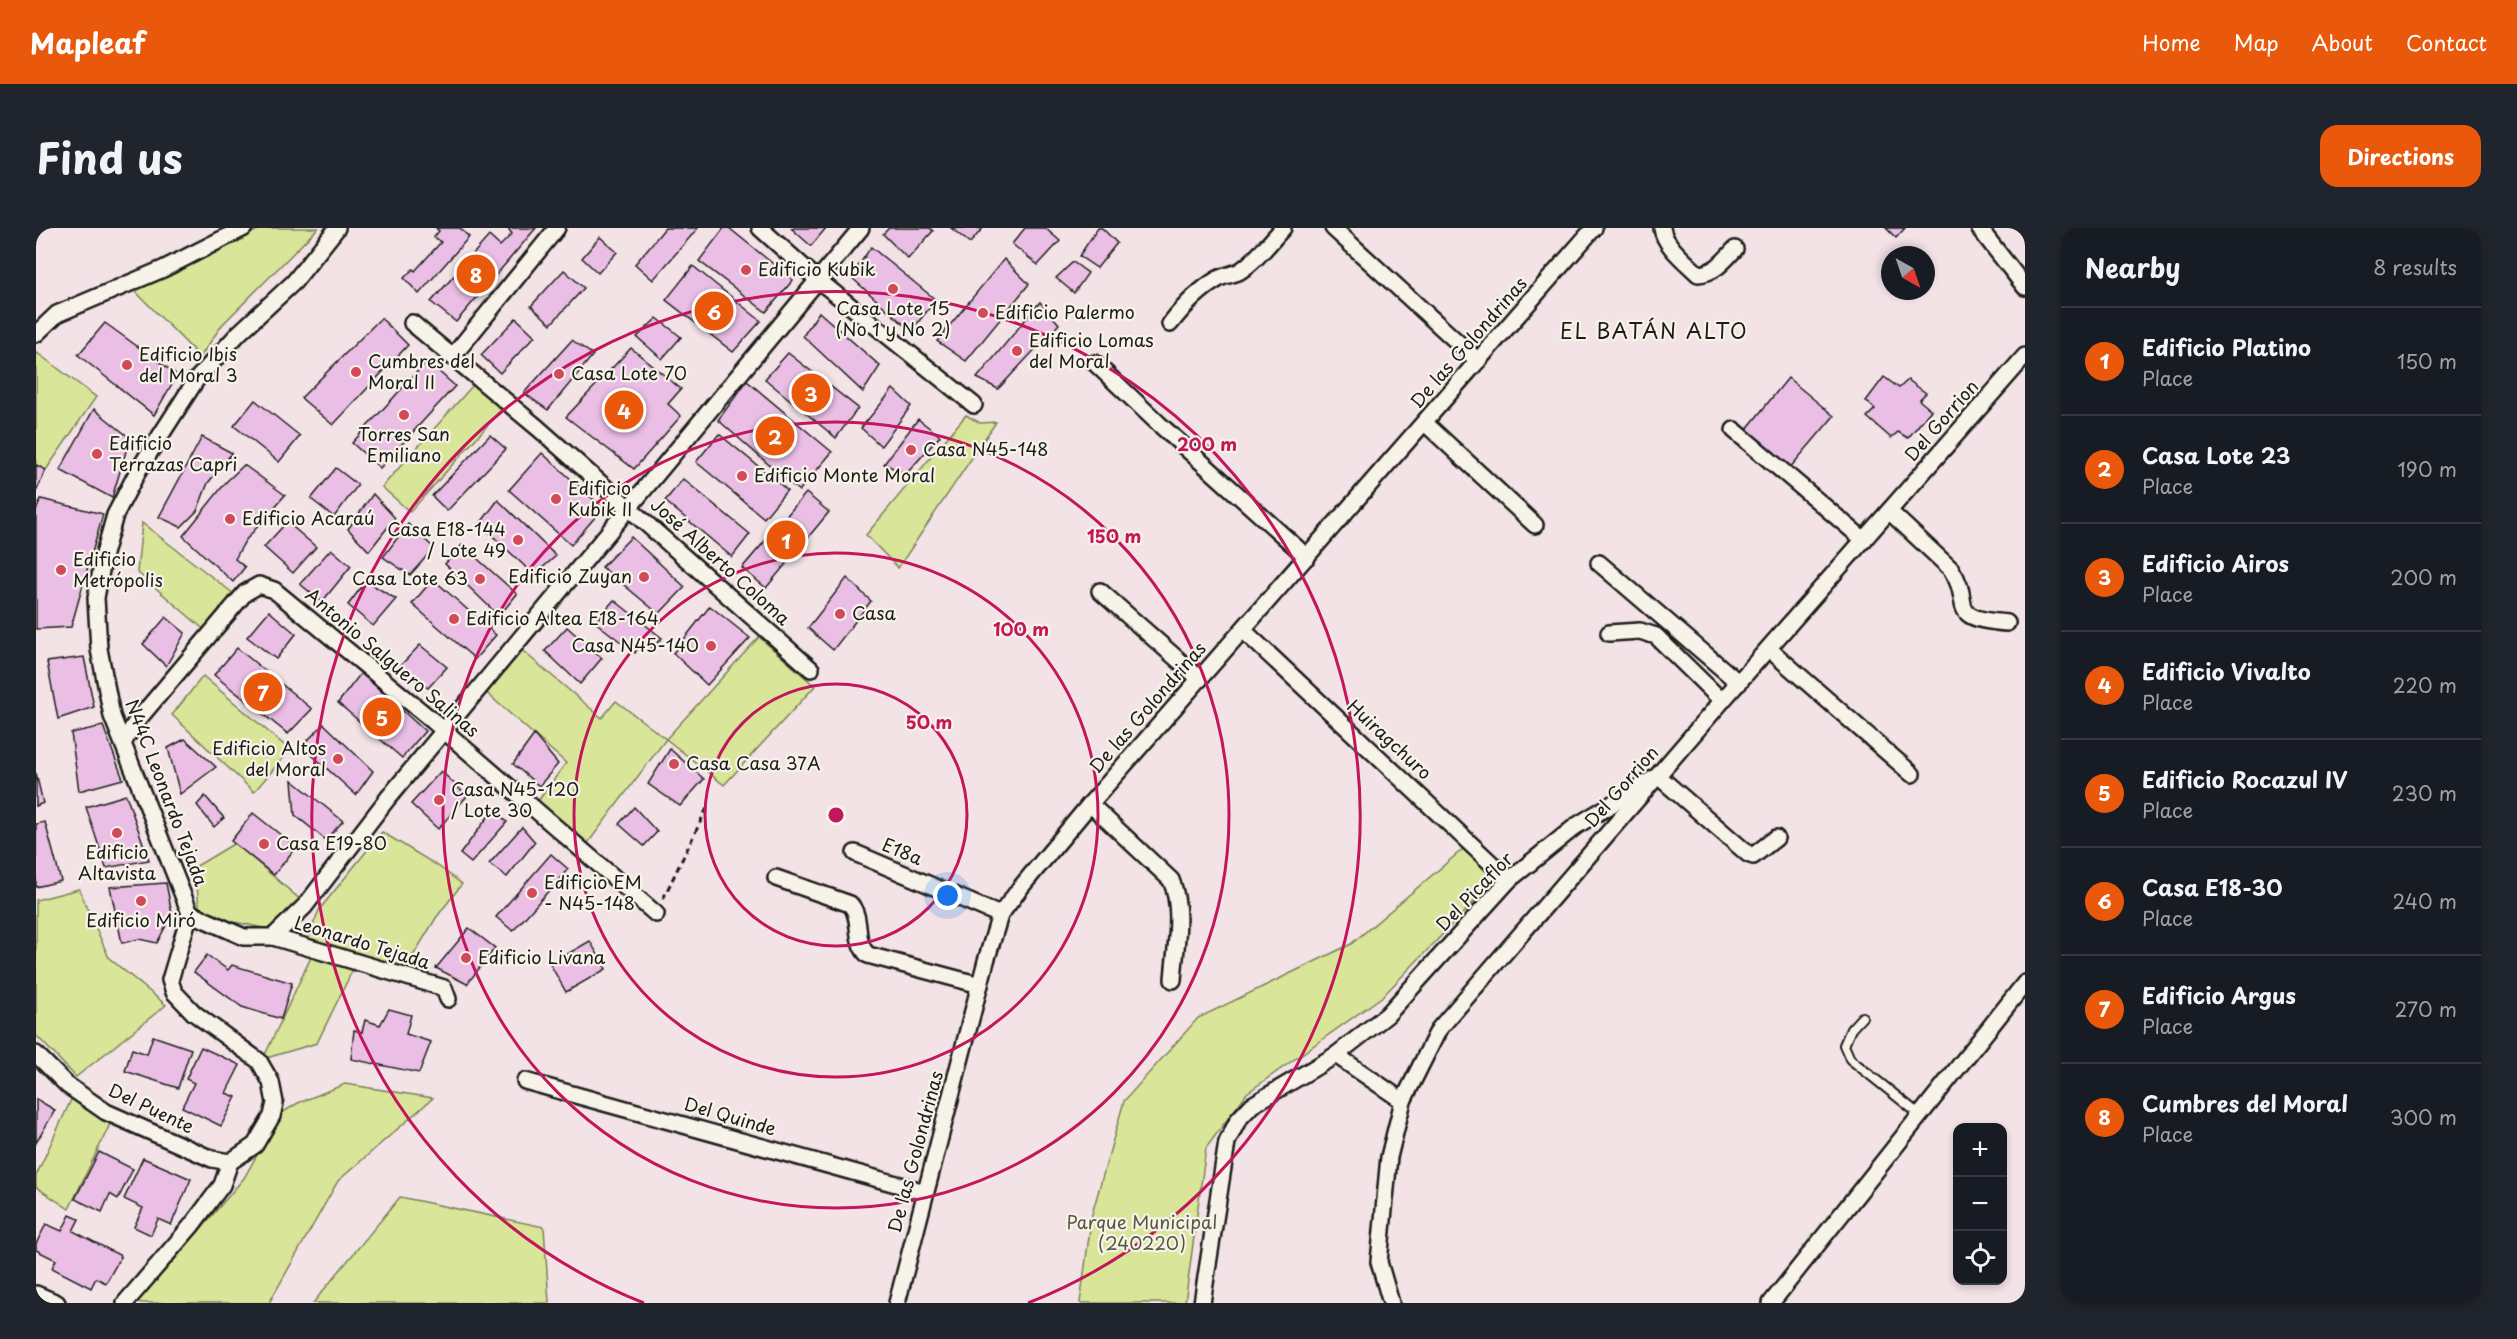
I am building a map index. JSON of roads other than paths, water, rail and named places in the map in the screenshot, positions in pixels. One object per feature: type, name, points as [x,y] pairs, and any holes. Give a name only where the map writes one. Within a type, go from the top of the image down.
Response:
[{"type":"street","points":[[36,334],[57,314],[118,286],[163,269],[244,228]]},
{"type":"street","name":"N44C Leonardo Tejada","points":[[190,913],[181,885],[150,816],[112,716],[99,649],[96,598],[104,554],[115,515],[151,449],[196,380],[239,333],[294,282],[337,228]]},
{"type":"street","points":[[453,356],[557,228]]},
{"type":"street","points":[[760,228],[818,280],[974,405]]},
{"type":"street","points":[[273,936],[304,906],[388,798],[861,228]]},
{"type":"street","points":[[1170,324],[1191,300],[1208,286],[1244,267],[1283,228]]},
{"type":"street","points":[[1333,228],[1478,361]]},
{"type":"street","name":"De las Golondrinas","points":[[897,1303],[1000,915],[1090,804],[1594,228]]},
{"type":"street","points":[[1662,228],[1672,247],[1698,274],[1707,273],[1723,262],[1735,249]]},
{"type":"street","points":[[1979,228],[2025,287]]},
{"type":"street","name":"José Alberto Coloma","points":[[412,323],[630,508],[811,669]]},
{"type":"street","name":"Del Gorrion","points":[[1391,1303],[1379,1262],[1389,1158],[1403,1101],[1439,1029],[1722,701],[2025,356]]},
{"type":"street","points":[[1095,363],[1307,557]]},
{"type":"street","points":[[1425,423],[1535,525]]},
{"type":"street","points":[[1734,430],[1864,540]]},
{"type":"street","points":[[1889,511],[1950,569],[1956,577],[1962,606],[1968,614],[1983,621],[2007,623]]},
{"type":"street","points":[[1599,563],[1739,683]]},
{"type":"street","name":"Antonio Salguero Salinas","points":[[123,743],[136,722],[245,593],[259,585],[274,590],[444,731],[656,914]]},
{"type":"street","points":[[1100,591],[1200,678]]},
{"type":"street","name":"Huiragchuro","points":[[1243,630],[1509,880]]},
{"type":"street","points":[[1609,633],[1640,631],[1656,636],[1722,701]]},
{"type":"street","points":[[1769,649],[1912,774]]},
{"type":"street","points":[[1658,776],[1748,854],[1753,856],[1760,852],[1776,838]]},
{"type":"street","name":"Del Picaflor","points":[[1202,1303],[1227,1142],[1238,1120],[1252,1105],[1336,1055],[1386,1015],[1406,996],[1509,880],[1576,826],[1658,776]]},
{"type":"street","points":[[1090,804],[1171,880],[1177,895],[1178,909],[1173,980]]},
{"type":"street","name":"E18a","points":[[855,853],[1000,915]]},
{"type":"street","points":[[776,878],[850,904],[855,911],[860,943],[868,955],[980,985]]},
{"type":"street","points":[[125,1303],[192,1226],[222,1185],[230,1162],[255,1145],[272,1116],[275,1103],[271,1082],[259,1061],[194,1013],[174,992],[170,980],[190,913]]},
{"type":"street","name":"Leonardo Tejada","points":[[190,913],[244,937],[259,939],[273,936],[444,988],[448,999]]},
{"type":"street","points":[[1771,1303],[2025,983]]},
{"type":"street","name":"Del Puente","points":[[36,1054],[67,1085],[106,1112],[212,1159],[230,1162]]},
{"type":"street","points":[[1336,1055],[1403,1101]]},
{"type":"street","name":"Del Quinde","points":[[525,1081],[925,1192]]},
{"type":"street","points":[[36,1294],[57,1303]]},
{"type":"lane","points":[[1862,1017],[1851,1029],[1844,1045],[1850,1059],[1920,1115]]},
{"type":"place","name":"Edificio Kubik","points":[[746,270]]},
{"type":"place","name":"Cumbres del Moral","points":[[476,274]]},
{"type":"place","name":"Casa Lote 15 (No 1 y No 2)","points":[[893,289]]},
{"type":"place","name":"Casa E18-30","points":[[714,311]]},
{"type":"place","name":"Edificio Palermo","points":[[983,313]]},
{"type":"place","name":"Edificio Lomas del Moral","points":[[1017,351]]},
{"type":"place","name":"Edificio Ibis del Moral 3","points":[[127,365]]},
{"type":"place","name":"Cumbres del Moral II","points":[[356,372]]},
{"type":"place","name":"Casa Lote 70","points":[[559,374]]},
{"type":"place","name":"Edificio Airos","points":[[811,393]]},
{"type":"place","name":"Edificio Vivalto","points":[[624,410]]},
{"type":"place","name":"Torres San Emiliano","points":[[404,415]]},
{"type":"place","name":"Casa Lote 23","points":[[775,436]]},
{"type":"place","name":"Casa N45-148","points":[[911,450]]},
{"type":"place","name":"Edificio Terrazas Capri","points":[[97,454]]},
{"type":"place","name":"Edificio Monte Moral","points":[[742,476]]},
{"type":"place","name":"Edificio Kubik II","points":[[556,499]]},
{"type":"place","name":"Edificio Acaraú","points":[[230,519]]},
{"type":"place","name":"Casa E18-144 / Lote 49","points":[[518,540]]},
{"type":"place","name":"Edificio Platino","points":[[786,540]]},
{"type":"place","name":"Edificio Metrópolis","points":[[61,570]]},
{"type":"place","name":"Edificio Zuyan","points":[[644,577]]},
{"type":"place","name":"Casa Lote 63","points":[[480,579]]},
{"type":"place","name":"Casa","points":[[840,614]]},
{"type":"place","name":"Edificio Altea E18-164","points":[[454,619]]},
{"type":"place","name":"Casa N45-140","points":[[711,646]]},
{"type":"place","name":"Edificio Argus","points":[[263,692]]},
{"type":"place","name":"Edificio Rocazul IV","points":[[382,717]]},
{"type":"place","name":"Edificio Altos del Moral","points":[[338,759]]},
{"type":"place","name":"Casa Casa 37A","points":[[674,764]]},
{"type":"place","name":"Casa N45-120 / Lote 30","points":[[439,800]]},
{"type":"place","name":"Edificio Altavista","points":[[117,833]]},
{"type":"place","name":"Casa E19-80","points":[[264,844]]},
{"type":"place","name":"Edificio EM - N45-148","points":[[532,893]]},
{"type":"place","name":"Edificio Miró","points":[[141,901]]},
{"type":"place","name":"Edificio Livana","points":[[466,958]]},
{"type":"district","name":"EL BATÁN ALTO","points":[[1654,332]]},
{"type":"park label","name":"Parque Municipal (240220)","points":[[1142,1233]]}]
